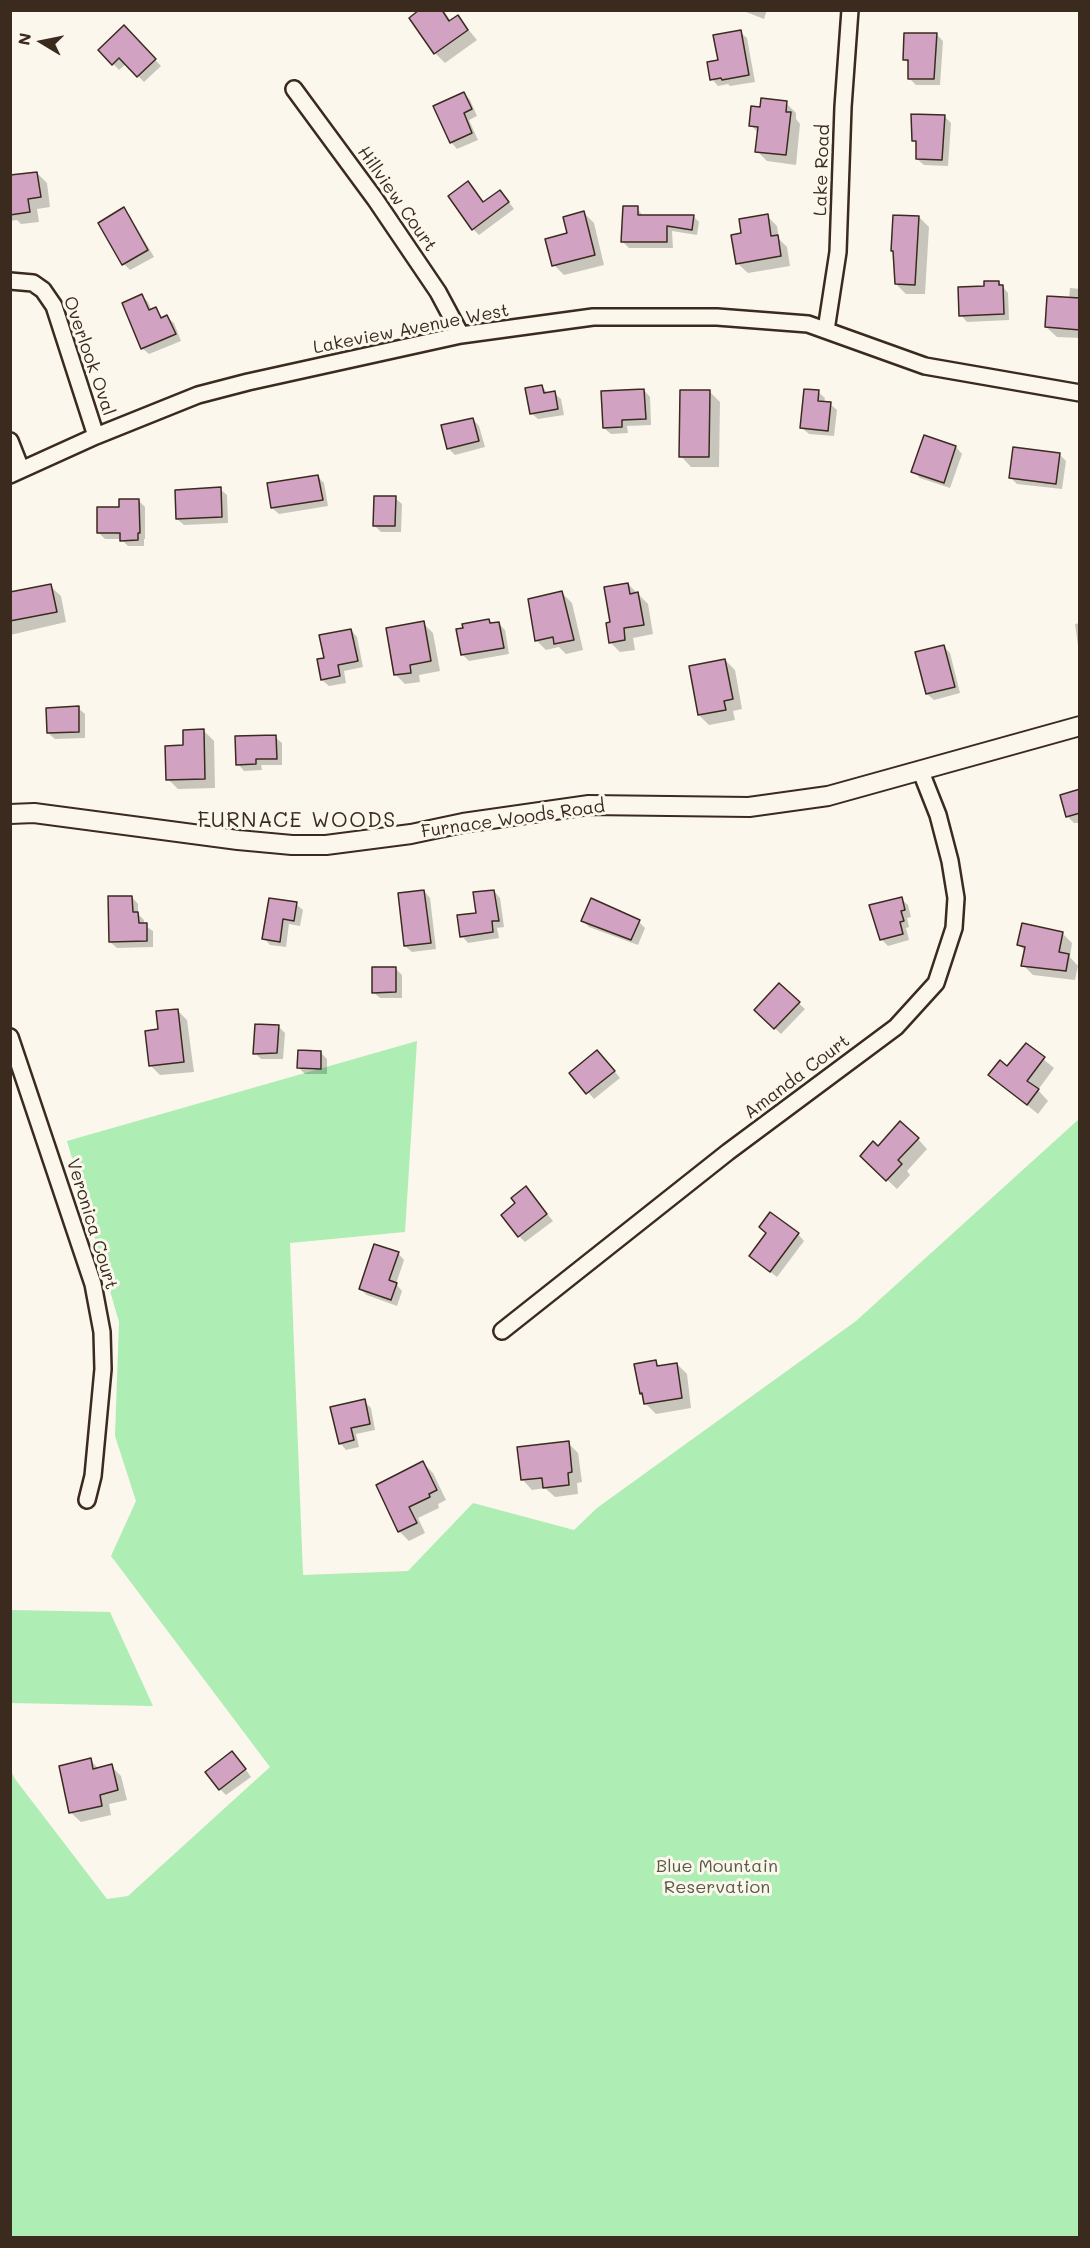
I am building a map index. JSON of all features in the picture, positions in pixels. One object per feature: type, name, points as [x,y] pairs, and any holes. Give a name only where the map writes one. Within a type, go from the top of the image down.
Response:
[{"type":"street","name":"Lake Road","points":[[826,330],[838,252],[843,107],[850,10]]},
{"type":"street","name":"Hillview Court","points":[[294,88],[375,199],[438,292],[461,335]]},
{"type":"street","name":"Overlook Oval","points":[[10,281],[33,283],[43,290],[54,306],[96,436]]},
{"type":"street","name":"Lakeview Avenue West","points":[[16,472],[96,436],[198,396],[248,381],[461,335],[593,317],[717,317],[808,324],[925,366],[1080,393]]},
{"type":"street","points":[[10,441],[16,472]]},
{"type":"street","name":"Furnace Woods Road","points":[[10,814],[34,813],[238,840],[292,845],[326,845],[411,834],[590,805],[749,807],[828,796],[1080,726]]},
{"type":"street","name":"Amanda Court","points":[[502,1331],[723,1156],[896,1027],[936,983],[954,928],[956,898],[950,861],[938,815],[921,772]]},
{"type":"street","name":"Veronica Court","points":[[10,1037],[93,1284],[102,1332],[103,1369],[93,1476],[87,1500]]},
{"type":"green space","name":"Blue Mountain Reservation","points":[[417,1041],[405,1232],[290,1243],[303,1575],[408,1571],[473,1503],[574,1530],[597,1508],[856,1321],[1079,1119],[1079,2237],[11,2237],[10,1769],[15,1779],[107,1899],[128,1896],[270,1767],[111,1556],[136,1501],[115,1436],[119,1322],[67,1141]]},
{"type":"green space","points":[[11,1610],[110,1612],[153,1706],[11,1703]]},
{"type":"building","points":[[419,10],[442,10],[449,21],[458,15],[468,30],[434,54],[409,18]]},
{"type":"building","points":[[124,25],[156,59],[137,77],[119,58],[112,65],[98,50]]},
{"type":"building","points":[[741,30],[749,75],[710,80],[707,62],[718,60],[713,35]]},
{"type":"building","points":[[904,33],[937,33],[934,79],[908,79],[908,60],[903,60]]},
{"type":"building","points":[[464,92],[472,109],[464,113],[472,133],[450,143],[433,106]]},
{"type":"building","points":[[761,98],[787,101],[786,112],[791,112],[786,155],[755,152],[758,127],[749,126],[751,106],[760,107]]},
{"type":"building","points":[[911,114],[945,115],[942,160],[916,159],[916,141],[912,141]]},
{"type":"building","points":[[37,172],[41,197],[28,199],[30,212],[10,215],[10,175]]},
{"type":"building","points":[[468,181],[483,202],[500,190],[509,202],[472,230],[448,196]]},
{"type":"building","points":[[623,206],[638,206],[638,215],[694,215],[692,230],[667,226],[667,242],[621,242]]},
{"type":"building","points":[[124,207],[148,250],[122,265],[98,223]]},
{"type":"building","points":[[584,211],[595,255],[552,266],[545,239],[567,233],[563,217]]},
{"type":"building","points":[[768,214],[771,236],[778,235],[781,256],[736,264],[731,235],[741,233],[739,219]]},
{"type":"building","points":[[893,215],[919,216],[915,285],[895,284],[893,251],[891,251]]},
{"type":"building","points":[[984,281],[999,281],[999,285],[1003,285],[1004,314],[959,316],[958,287],[984,286]]},
{"type":"building","points":[[142,294],[149,310],[156,307],[161,318],[167,315],[176,334],[141,349],[122,303]]},
{"type":"building","points":[[1047,296],[1080,298],[1080,330],[1045,327]]},
{"type":"building","points":[[542,385],[544,393],[555,391],[558,409],[530,414],[525,388]]},
{"type":"building","points":[[644,389],[646,419],[622,420],[622,427],[603,428],[601,391]]},
{"type":"building","points":[[804,389],[819,390],[818,401],[831,402],[828,431],[800,428]]},
{"type":"building","points":[[680,390],[710,390],[709,457],[679,457]]},
{"type":"building","points":[[473,418],[479,441],[447,449],[441,425]]},
{"type":"building","points":[[924,435],[956,446],[944,483],[911,472]]},
{"type":"building","points":[[1013,447],[1060,453],[1056,484],[1009,478]]},
{"type":"building","points":[[318,475],[323,500],[271,508],[267,483]]},
{"type":"building","points":[[221,487],[222,517],[176,519],[175,490]]},
{"type":"building","points":[[374,496],[396,496],[395,526],[373,526]]},
{"type":"building","points":[[119,499],[139,499],[140,533],[138,533],[138,540],[120,541],[120,533],[97,533],[97,507],[119,507]]},
{"type":"building","points":[[628,583],[630,594],[638,592],[644,625],[624,628],[625,640],[609,643],[606,623],[610,622],[604,587]]},
{"type":"building","points":[[51,584],[57,612],[10,621],[10,592]]},
{"type":"building","points":[[562,591],[574,640],[554,644],[553,637],[535,641],[528,599]]},
{"type":"building","points":[[489,619],[490,623],[499,622],[504,648],[461,655],[456,629],[463,628],[462,624]]},
{"type":"building","points":[[424,621],[431,661],[410,665],[411,673],[394,675],[386,628]]},
{"type":"building","points":[[351,629],[358,661],[338,665],[340,676],[321,680],[317,659],[324,658],[319,635]]},
{"type":"building","points":[[944,645],[955,687],[926,694],[915,652]]},
{"type":"building","points":[[725,659],[733,699],[724,701],[726,710],[698,715],[689,666]]},
{"type":"building","points":[[79,706],[79,732],[47,733],[46,708]]},
{"type":"building","points":[[204,729],[205,779],[166,780],[165,746],[183,745],[183,730]]},
{"type":"building","points":[[276,735],[277,759],[256,759],[256,764],[236,765],[235,736]]},
{"type":"building","points":[[1080,789],[1080,813],[1066,817],[1060,795]]},
{"type":"building","points":[[424,890],[431,943],[404,946],[398,893]]},
{"type":"building","points":[[494,890],[499,921],[492,921],[493,932],[460,937],[457,915],[476,913],[473,892]]},
{"type":"building","points":[[108,896],[132,896],[133,912],[138,912],[139,923],[147,923],[147,941],[109,942]]},
{"type":"building","points":[[902,897],[905,910],[901,911],[904,921],[900,922],[903,934],[880,940],[869,905]]},
{"type":"building","points":[[269,898],[297,902],[294,921],[283,919],[280,942],[262,939]]},
{"type":"building","points":[[591,898],[640,920],[631,940],[581,921]]},
{"type":"building","points":[[1022,923],[1063,932],[1059,952],[1069,954],[1066,971],[1021,966],[1025,947],[1017,945]]},
{"type":"building","points":[[372,967],[396,967],[396,992],[372,993]]},
{"type":"building","points":[[779,983],[800,1002],[774,1029],[754,1010]]},
{"type":"building","points":[[178,1009],[184,1062],[149,1066],[145,1031],[158,1029],[156,1011]]},
{"type":"building","points":[[255,1024],[279,1025],[277,1053],[253,1054]]},
{"type":"building","points":[[1026,1043],[1045,1057],[1027,1081],[1039,1089],[1027,1105],[988,1075],[1000,1060],[1007,1066]]},
{"type":"building","points":[[298,1050],[321,1051],[321,1069],[297,1068]]},
{"type":"building","points":[[597,1050],[615,1071],[586,1094],[569,1073]]},
{"type":"building","points":[[900,1121],[919,1138],[898,1160],[902,1164],[886,1181],[860,1156],[873,1141],[878,1146]]},
{"type":"building","points":[[526,1186],[547,1214],[518,1237],[501,1215],[515,1203],[511,1198]]},
{"type":"building","points":[[770,1212],[799,1233],[770,1272],[749,1256],[766,1233],[759,1227]]},
{"type":"building","points":[[374,1244],[399,1252],[389,1280],[397,1283],[391,1300],[359,1289]]},
{"type":"building","points":[[656,1360],[657,1366],[677,1363],[682,1398],[644,1404],[634,1364]]},
{"type":"building","points":[[365,1399],[370,1424],[351,1428],[354,1440],[339,1444],[330,1407]]},
{"type":"building","points":[[569,1441],[572,1472],[568,1473],[569,1485],[543,1488],[542,1478],[521,1480],[517,1447]]},
{"type":"building","points":[[423,1461],[437,1490],[429,1494],[430,1497],[409,1507],[417,1523],[398,1532],[376,1485]]},
{"type":"building","points":[[232,1751],[246,1769],[219,1790],[205,1772]]},
{"type":"building","points":[[91,1758],[93,1769],[112,1764],[118,1790],[100,1795],[102,1806],[69,1813],[59,1766]]},
{"type":"district","name":"FURNACE WOODS","points":[[297,821]]}]
